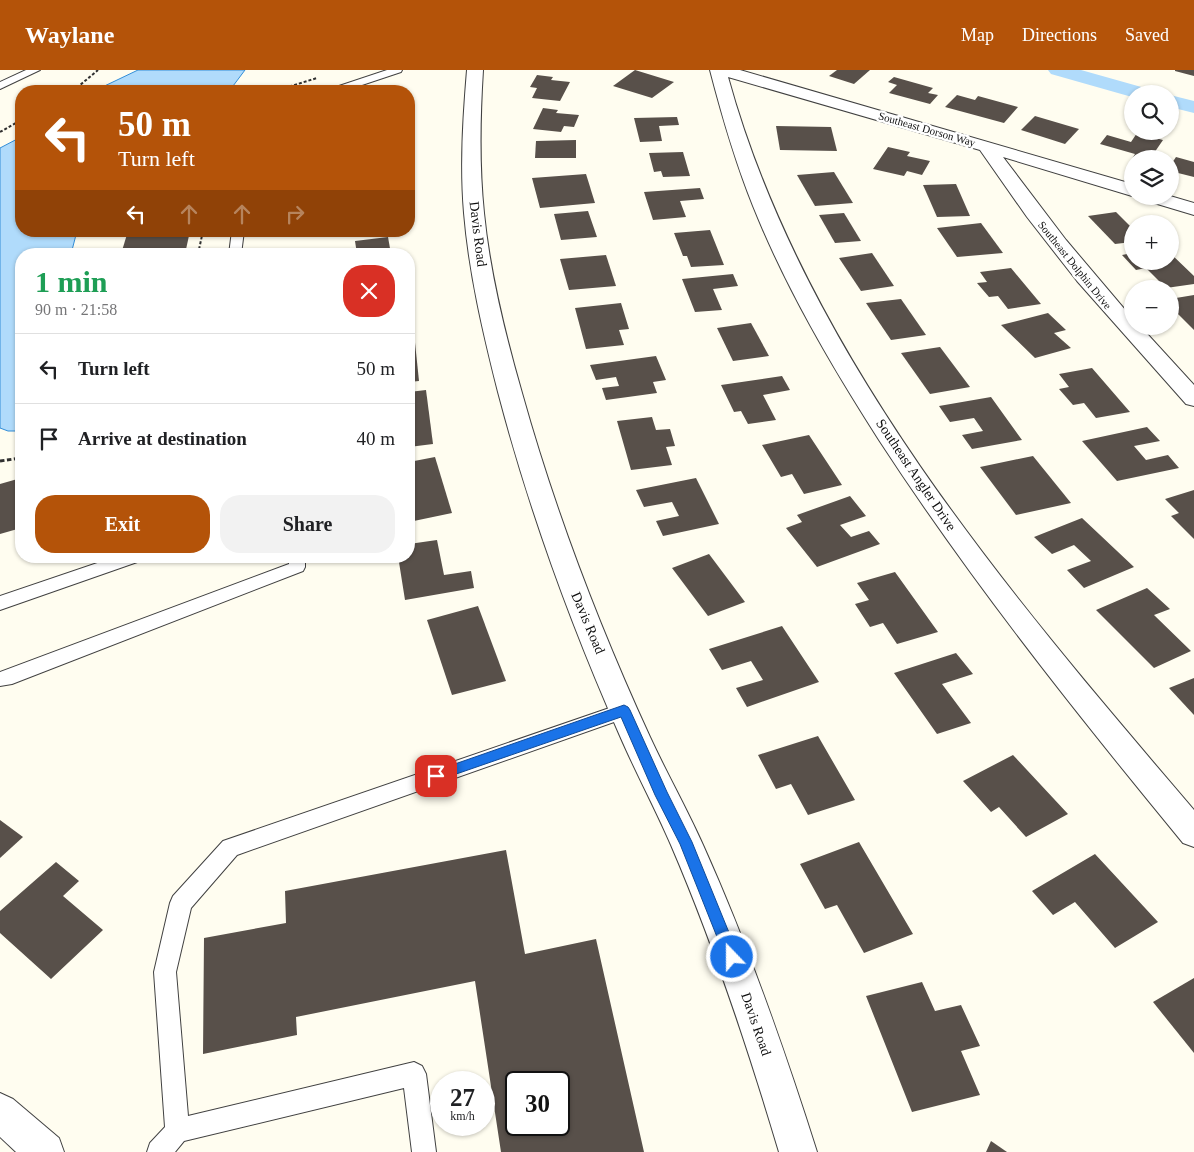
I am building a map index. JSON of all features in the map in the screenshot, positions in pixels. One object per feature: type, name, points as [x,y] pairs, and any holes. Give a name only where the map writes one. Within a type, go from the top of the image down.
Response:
[{"type":"street","name":"Davis Road","points":[[475,70],[471,108],[471,164],[477,238],[492,324],[532,473],[569,578],[661,795],[686,842],[739,974],[798,1152]]},
{"type":"street","name":"Southeast Angler Drive","points":[[718,70],[742,158],[767,219],[800,287],[844,366],[902,458],[995,588],[1097,718],[1194,833]]},
{"type":"street","name":"Southeast Dorson Way","points":[[722,70],[1124,188]]},
{"type":"street","name":"Southeast Dolphin Drive","points":[[986,146],[1024,201],[1073,264],[1134,335],[1194,399]]},
{"type":"street","points":[[1179,204],[1194,209]]},
{"type":"street","points":[[0,1112],[45,1152]]},
{"type":"lane","points":[[0,86],[35,70]]},
{"type":"lane","points":[[350,85],[384,72],[397,70]]},
{"type":"lane","points":[[0,604],[117,563]]},
{"type":"lane","points":[[0,679],[5,679],[297,567],[297,563]]},
{"type":"lane","points":[[177,1131],[165,972],[181,903],[230,848],[624,710]]},
{"type":"lane","points":[[160,1152],[177,1131],[414,1074],[424,1152]]},
{"type":"path","points":[[80,85],[98,70]]},
{"type":"path","points":[[295,85],[325,76]]},
{"type":"path","points":[[0,132],[15,123]]},
{"type":"path","points":[[0,461],[15,459]]},
{"type":"water","points":[[138,70],[245,70],[234,85],[107,85]]},
{"type":"water","points":[[15,140],[15,237],[75,237],[73,248],[15,248],[15,431],[0,428],[0,148]]},
{"type":"building","points":[[635,70],[674,82],[652,98],[613,86]]},
{"type":"building","points":[[837,70],[870,70],[854,84],[829,76]]},
{"type":"building","points":[[1194,70],[1194,76],[1175,71]]},
{"type":"building","points":[[537,75],[553,77],[551,80],[570,82],[560,101],[532,98],[537,88],[530,87]]},
{"type":"building","points":[[894,77],[933,88],[928,93],[938,95],[930,104],[889,93],[897,85],[888,82]]},
{"type":"building","points":[[957,95],[975,100],[978,96],[1018,107],[1004,123],[945,107]]},
{"type":"building","points":[[543,108],[558,110],[556,113],[579,115],[574,127],[564,126],[561,132],[533,129]]},
{"type":"building","points":[[1035,116],[1079,129],[1065,144],[1021,130]]},
{"type":"building","points":[[677,117],[679,125],[659,126],[662,141],[640,142],[634,118]]},
{"type":"building","points":[[776,126],[831,127],[837,151],[780,150]]},
{"type":"building","points":[[1107,135],[1131,142],[1132,140],[1163,140],[1156,150],[1124,151],[1100,144]]},
{"type":"building","points":[[576,140],[576,158],[535,158],[536,141]]},
{"type":"building","points":[[888,147],[910,152],[907,156],[930,161],[922,175],[907,171],[904,176],[873,169]]},
{"type":"building","points":[[683,152],[690,176],[663,177],[661,171],[654,172],[649,153]]},
{"type":"building","points":[[1179,158],[1194,162],[1194,177],[1179,173]]},
{"type":"building","points":[[834,172],[853,203],[815,206],[797,175]]},
{"type":"building","points":[[586,174],[595,203],[540,208],[532,178]]},
{"type":"building","points":[[956,184],[970,216],[937,217],[923,185]]},
{"type":"building","points":[[700,188],[704,199],[680,201],[686,217],[653,220],[644,192]]},
{"type":"building","points":[[588,211],[597,237],[561,240],[554,214]]},
{"type":"building","points":[[1116,212],[1124,220],[1124,243],[1115,244],[1088,216]]},
{"type":"building","points":[[844,213],[861,241],[835,243],[819,215]]},
{"type":"building","points":[[981,223],[1003,253],[957,257],[937,228]]},
{"type":"building","points":[[710,230],[724,265],[691,267],[687,256],[683,256],[674,233]]},
{"type":"building","points":[[126,237],[189,237],[186,248],[123,248]]},
{"type":"building","points":[[388,237],[390,248],[356,248],[355,241]]},
{"type":"building","points":[[872,253],[894,286],[861,291],[839,258]]},
{"type":"building","points":[[606,255],[616,286],[569,290],[560,259]]},
{"type":"building","points":[[1179,262],[1194,276],[1194,284],[1179,286],[1179,280],[1158,280],[1148,270],[1179,270]]},
{"type":"building","points":[[1011,268],[1041,304],[1008,309],[998,296],[989,297],[977,283],[987,282],[980,272]]},
{"type":"building","points":[[733,274],[738,286],[713,289],[722,310],[695,312],[682,279]]},
{"type":"building","points":[[1194,295],[1194,330],[1179,315],[1179,298]]},
{"type":"building","points":[[901,299],[926,335],[891,340],[866,303]]},
{"type":"building","points":[[621,303],[629,329],[619,330],[624,345],[586,349],[575,308]]},
{"type":"building","points":[[1048,313],[1066,330],[1054,333],[1071,348],[1035,358],[1001,325]]},
{"type":"building","points":[[751,323],[769,356],[733,361],[717,328]]},
{"type":"building","points":[[415,343],[419,381],[415,381]]},
{"type":"building","points":[[940,347],[970,387],[930,394],[901,353]]},
{"type":"building","points":[[656,356],[666,380],[653,382],[657,393],[606,400],[602,388],[619,386],[616,377],[596,380],[590,365]]},
{"type":"building","points":[[1092,368],[1130,412],[1096,418],[1084,403],[1073,405],[1059,389],[1069,387],[1059,374]]},
{"type":"building","points":[[782,376],[790,390],[763,395],[776,420],[748,424],[741,411],[734,412],[721,385]]},
{"type":"building","points":[[426,390],[433,444],[415,446],[415,391]]},
{"type":"building","points":[[991,397],[1022,440],[972,449],[962,435],[983,431],[974,418],[950,422],[939,406]]},
{"type":"building","points":[[652,417],[656,430],[670,429],[675,446],[666,447],[672,465],[631,470],[617,421]]},
{"type":"building","points":[[1147,427],[1160,441],[1134,446],[1146,460],[1168,455],[1179,468],[1117,481],[1082,441]]},
{"type":"building","points":[[809,435],[842,485],[804,494],[792,474],[781,477],[762,445]]},
{"type":"building","points":[[1033,456],[1071,503],[1016,515],[980,467]]},
{"type":"building","points":[[435,457],[452,513],[415,521],[415,461]]},
{"type":"building","points":[[696,478],[719,524],[663,536],[656,521],[679,516],[672,502],[644,507],[636,490]]},
{"type":"building","points":[[15,480],[15,530],[0,534],[0,484]]},
{"type":"building","points":[[1194,490],[1194,539],[1171,516],[1179,513],[1165,499]]},
{"type":"building","points":[[850,496],[866,516],[840,525],[851,537],[869,531],[880,544],[817,567],[786,528],[802,522],[797,515]]},
{"type":"building","points":[[1082,518],[1134,567],[1084,588],[1067,570],[1091,561],[1074,545],[1052,554],[1034,537]]},
{"type":"building","points":[[437,540],[444,575],[471,571],[474,588],[405,600],[399,563],[415,563],[415,543]]},
{"type":"building","points":[[709,554],[745,602],[708,616],[672,568]]},
{"type":"building","points":[[895,572],[938,632],[897,644],[883,623],[870,627],[855,604],[869,600],[857,583]]},
{"type":"building","points":[[1147,588],[1170,609],[1154,615],[1191,651],[1154,668],[1096,610]]},
{"type":"building","points":[[478,606],[506,681],[452,695],[427,620]]},
{"type":"building","points":[[782,626],[819,682],[747,707],[736,688],[763,680],[751,661],[722,670],[709,649]]},
{"type":"building","points":[[956,653],[973,674],[942,684],[971,723],[937,734],[894,673]]},
{"type":"building","points":[[1194,678],[1194,715],[1169,688]]},
{"type":"building","points":[[818,736],[855,800],[808,815],[791,784],[776,789],[758,755]]},
{"type":"building","points":[[1013,755],[1068,814],[1026,837],[999,807],[991,812],[963,781]]},
{"type":"building","points":[[0,820],[23,837],[0,858]]},
{"type":"building","points":[[859,842],[913,934],[864,953],[837,905],[825,909],[800,864]]},
{"type":"building","points":[[506,850],[525,954],[596,939],[644,1152],[501,1152],[495,1113],[495,1071],[489,1071],[475,981],[296,1017],[297,1035],[203,1054],[204,938],[286,923],[285,891]]},
{"type":"building","points":[[1095,854],[1158,922],[1115,948],[1075,902],[1053,915],[1032,891]]},
{"type":"building","points":[[56,862],[79,881],[63,896],[103,930],[51,979],[0,933],[0,911]]},
{"type":"building","points":[[1194,978],[1194,1053],[1153,1002]]},
{"type":"building","points":[[922,982],[935,1011],[961,1005],[980,1046],[961,1051],[980,1095],[912,1112],[866,996]]},
{"type":"building","points":[[991,1141],[1007,1152],[986,1152]]},
{"type":"waterway","points":[[1058,70],[1124,88]]},
{"type":"waterway","points":[[1179,103],[1194,107]]},
{"type":"route","points":[[436,776],[624,710],[661,795],[686,842],[732,957]]}]
